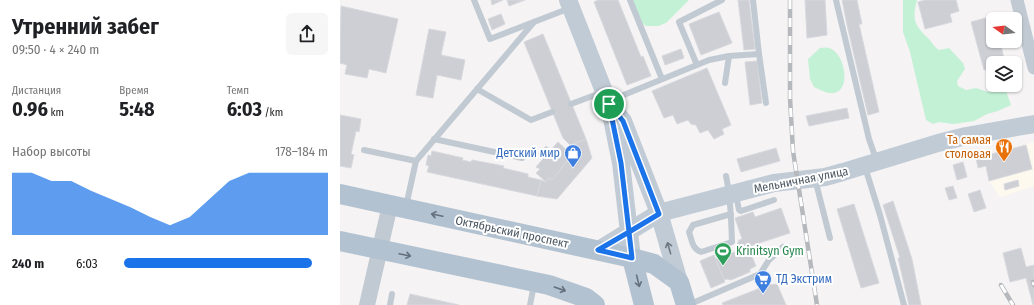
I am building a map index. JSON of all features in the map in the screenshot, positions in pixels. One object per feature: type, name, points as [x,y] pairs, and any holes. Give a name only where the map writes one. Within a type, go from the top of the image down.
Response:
[{"type":"main road","points":[[570,4],[607,99],[621,163],[632,258],[644,305]]},
{"type":"main road","points":[[607,99],[623,121],[659,214],[686,305]]},
{"type":"main road","name":"Мельничная улица","points":[[598,250],[659,214],[774,183],[825,177],[966,136],[1034,124]]},
{"type":"main road","name":"Октябрьский проспект","points":[[340,194],[632,258],[654,264],[678,282]]},
{"type":"main road","points":[[340,241],[549,285],[586,298],[595,305]]},
{"type":"street","points":[[1017,0],[1034,68]]},
{"type":"street","points":[[367,305],[380,250],[398,207]]},
{"type":"lane","points":[[474,0],[490,39],[534,22],[570,4]]},
{"type":"lane","points":[[630,0],[662,79]]},
{"type":"lane","points":[[697,65],[679,22],[722,0]]},
{"type":"lane","points":[[753,0],[766,103]]},
{"type":"lane","points":[[836,0],[869,139],[871,164],[880,215],[904,305]]},
{"type":"lane","points":[[398,207],[416,161],[476,88],[534,22]]},
{"type":"lane","points":[[572,104],[607,99],[709,60],[729,56],[759,54]]},
{"type":"lane","points":[[725,83],[729,56]]},
{"type":"lane","points":[[476,88],[531,120],[552,112]]},
{"type":"lane","points":[[434,139],[522,158]]},
{"type":"lane","points":[[364,150],[416,161]]},
{"type":"lane","points":[[726,176],[739,210],[742,211],[774,200]]},
{"type":"lane","points":[[815,178],[830,238]]},
{"type":"lane","points":[[731,214],[692,225],[689,232],[694,247],[701,252],[732,242],[731,214],[733,195]]},
{"type":"lane","points":[[686,305],[760,274],[769,260],[783,247]]},
{"type":"lane","points":[[530,305],[535,282]]},
{"type":"lane","points":[[390,305],[392,294]]},
{"type":"shaded area","points":[[1034,142],[1034,186],[1004,196],[999,196],[989,181],[986,167],[978,168],[976,158]]},
{"type":"green space","points":[[633,0],[689,0],[666,23],[658,26],[646,26],[638,20]]},
{"type":"green space","points":[[903,0],[917,0],[915,21],[917,25],[937,49],[949,48],[963,63],[965,69],[957,81],[958,86],[966,90],[976,88],[986,92],[1006,92],[1011,105],[987,114],[974,121],[953,124],[939,122],[933,124],[926,120],[910,52],[903,32]]},
{"type":"green space","points":[[820,48],[828,48],[835,51],[843,65],[844,81],[842,88],[837,92],[829,93],[814,87],[810,79],[808,59]]},
{"type":"building","points":[[491,0],[503,0],[492,5]]},
{"type":"building","points":[[507,0],[525,0],[509,6]]},
{"type":"building","points":[[598,0],[618,0],[641,57],[643,56],[651,76],[627,85],[594,2]]},
{"type":"building","points":[[738,0],[749,0],[755,49],[744,50]]},
{"type":"building","points":[[805,0],[825,0],[827,35],[807,38]]},
{"type":"building","points":[[842,0],[857,0],[862,24],[859,24],[879,112],[868,115]]},
{"type":"building","points":[[925,0],[956,0],[959,11],[950,14],[952,22],[925,29],[918,2]]},
{"type":"building","points":[[341,6],[398,19],[386,73],[369,69],[367,78],[345,74],[347,65],[340,63]]},
{"type":"building","points":[[719,12],[732,43],[701,55],[689,24]]},
{"type":"building","points":[[501,14],[505,24],[492,30],[488,19]]},
{"type":"building","points":[[986,18],[986,48],[1002,48],[1003,56],[986,56],[986,70],[984,70],[971,22]]},
{"type":"building","points":[[429,29],[446,32],[441,55],[465,60],[461,80],[437,75],[433,98],[416,95]]},
{"type":"building","points":[[543,34],[586,139],[570,145],[563,138],[524,42]]},
{"type":"building","points":[[681,49],[684,58],[665,65],[662,56]]},
{"type":"building","points":[[757,61],[762,103],[750,105],[745,62]]},
{"type":"building","points":[[707,68],[731,125],[722,129],[724,134],[714,139],[708,130],[700,133],[696,125],[691,124],[688,120],[677,124],[673,115],[664,118],[652,91]]},
{"type":"building","points":[[847,108],[849,118],[809,126],[806,116]]},
{"type":"building","points":[[340,115],[361,119],[359,132],[356,131],[351,154],[354,155],[351,168],[340,166]]},
{"type":"building","name":"Детский мир","points":[[586,139],[592,158],[557,199],[537,196],[541,180],[546,182],[549,178],[552,180],[572,155],[569,152],[572,148],[570,145]]},
{"type":"building","points":[[558,142],[572,155],[552,180],[549,178],[546,182],[536,173],[540,169],[536,167],[543,159],[538,154],[546,146],[551,150]]},
{"type":"building","name":"Та самая столовая","points":[[1026,145],[1032,169],[989,181],[986,166],[978,168],[976,158]]},
{"type":"building","points":[[776,148],[780,161],[741,172],[737,159]]},
{"type":"building","points":[[432,151],[463,158],[462,160],[471,162],[472,160],[504,166],[503,168],[528,174],[528,177],[541,180],[537,196],[427,172],[429,166],[426,165],[428,155],[431,156]]},
{"type":"building","points":[[963,162],[967,177],[957,180],[953,165]]},
{"type":"building","points":[[1018,180],[1019,186],[1005,190],[1004,184]]},
{"type":"building","points":[[953,186],[957,198],[949,200],[945,188]]},
{"type":"building","points":[[980,190],[986,208],[974,212],[968,194]]},
{"type":"building","points":[[893,201],[912,259],[921,305],[909,305],[898,258],[900,258],[883,205]]},
{"type":"building","points":[[854,204],[879,283],[861,288],[837,209]]},
{"type":"building","points":[[781,208],[790,233],[741,249],[737,245],[739,240],[742,239],[735,218],[753,212],[755,217]]},
{"type":"building","points":[[748,247],[756,266],[750,269],[750,272],[731,280],[724,280],[715,259]]},
{"type":"building","points":[[1021,248],[1026,267],[1034,265],[1034,305],[1026,278],[1010,282],[1003,253]]},
{"type":"building","points":[[714,255],[725,282],[711,288],[700,261]]},
{"type":"building","name":"ТД Экстрим","points":[[777,284],[786,305],[723,305],[722,303],[768,285]]},
{"type":"building","points":[[410,294],[459,305],[407,305]]},
{"type":"railway","points":[[790,0],[790,98],[793,151],[817,305]]},
{"type":"railway","points":[[1001,285],[1013,305]]},
{"type":"place","name":"Та самая столовая","points":[[1004,162]]},
{"type":"place","name":"Детский мир","points":[[573,168]]},
{"type":"place","name":"Krinitsyn Gym","points":[[723,266]]},
{"type":"place","name":"ТД Экстрим","points":[[763,294]]},
{"type":"route","points":[[609,104],[621,163],[629,232],[598,250],[632,258],[629,232],[659,214],[623,121],[609,104]]}]
